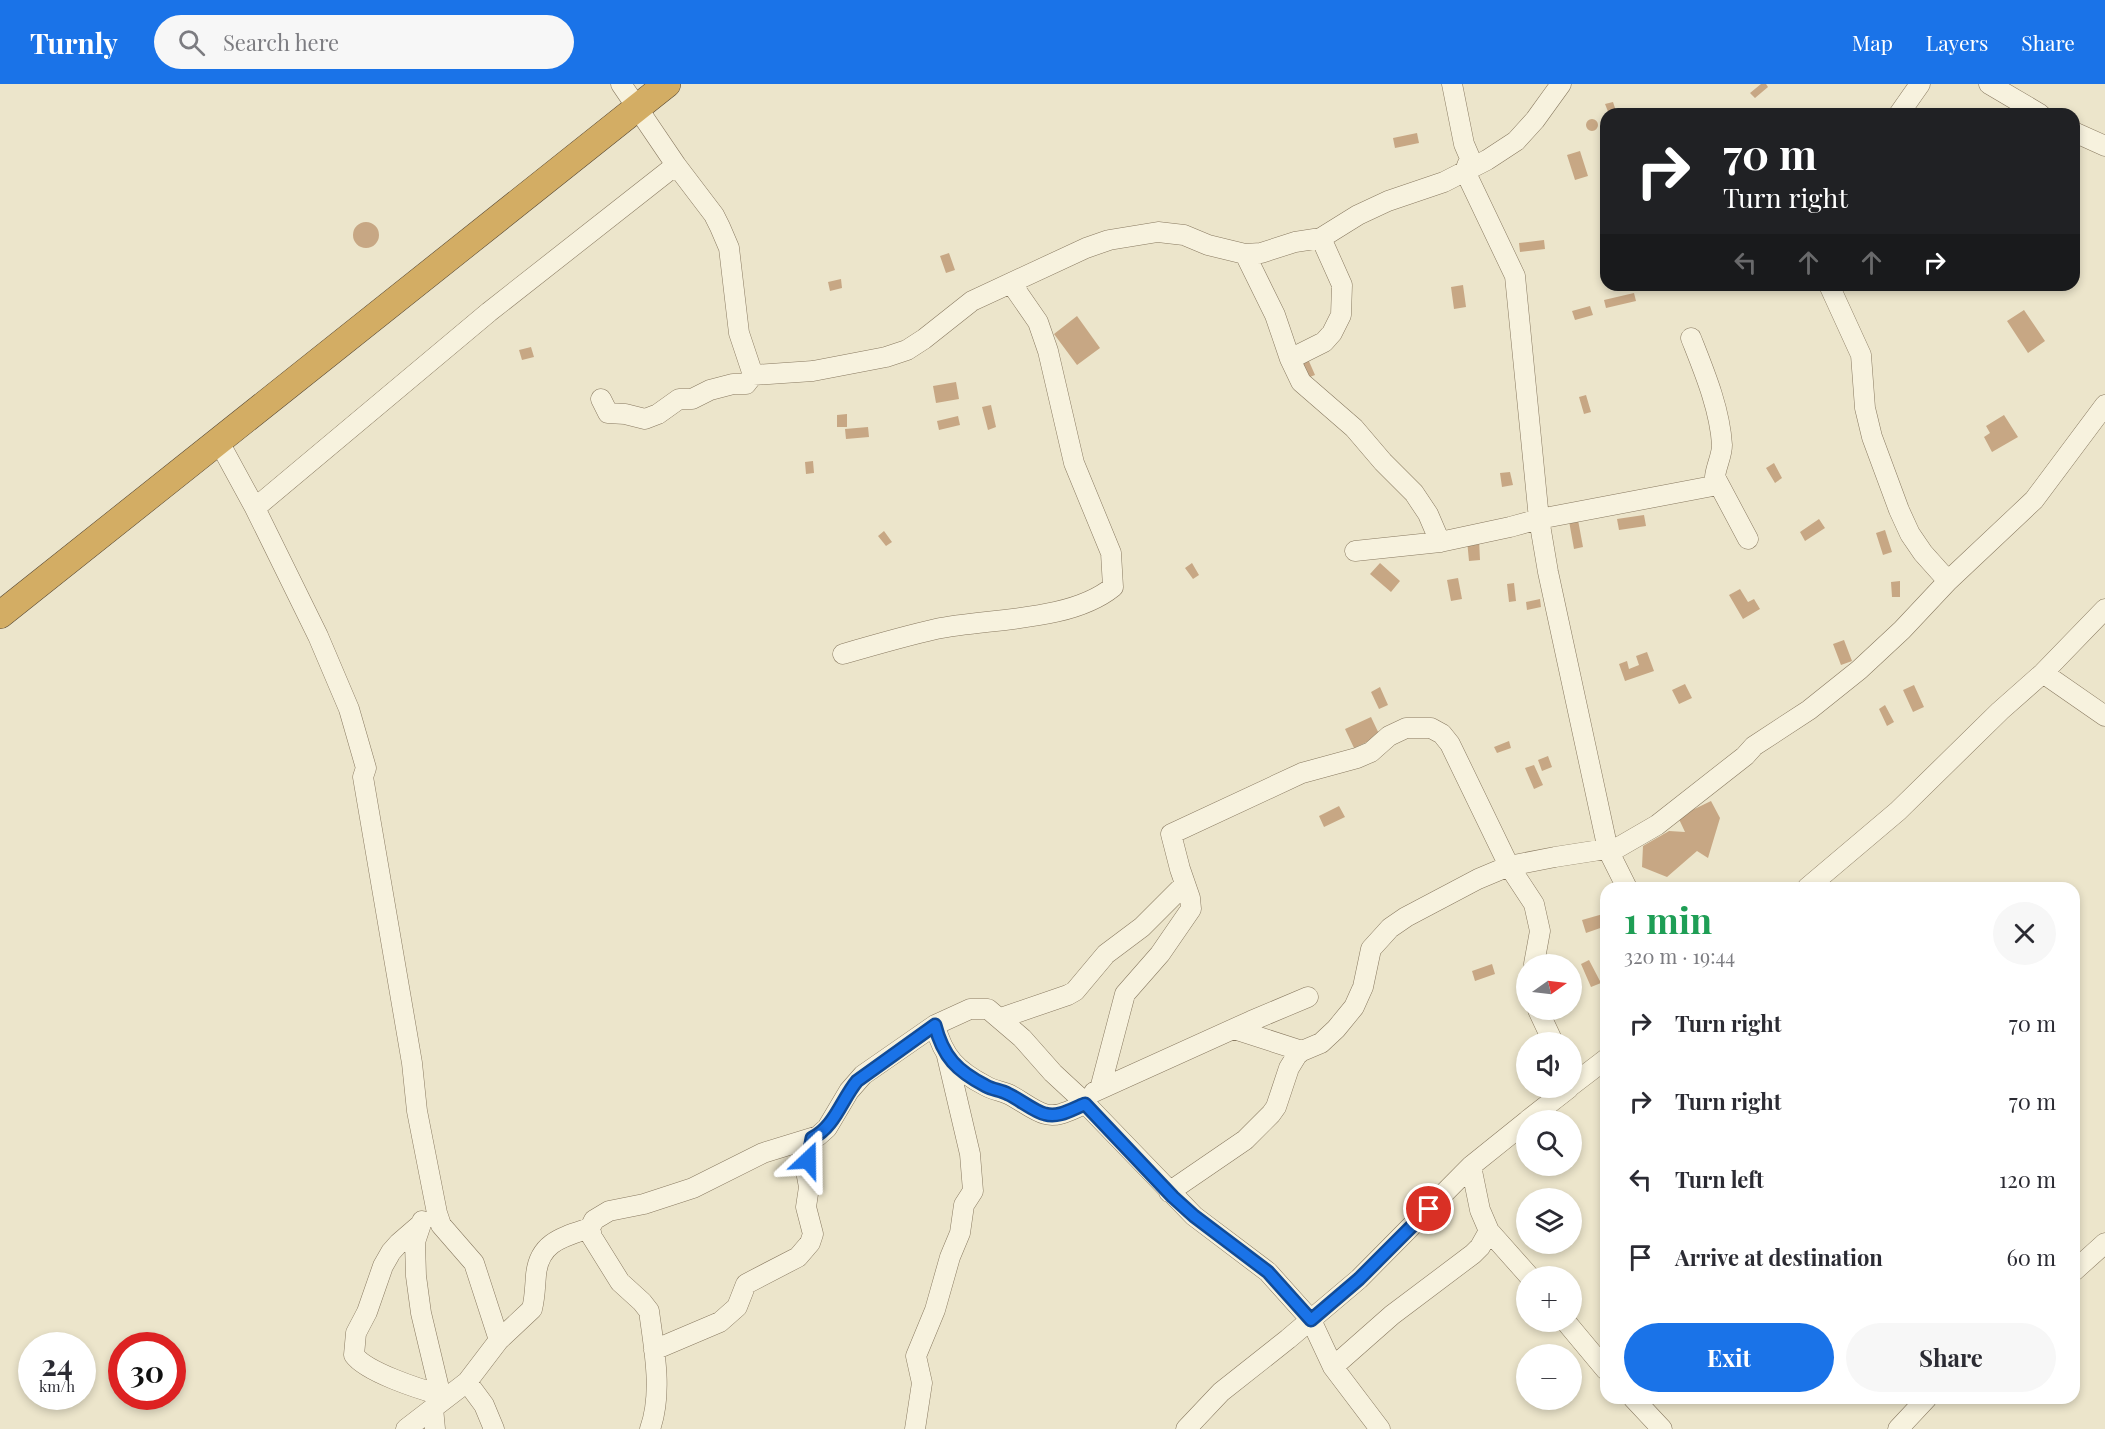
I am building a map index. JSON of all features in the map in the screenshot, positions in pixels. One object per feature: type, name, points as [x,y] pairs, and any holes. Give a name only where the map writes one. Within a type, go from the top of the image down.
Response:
[{"type":"highway","points":[[0,615],[667,84]]},
{"type":"street","points":[[621,84],[676,165],[714,215],[729,248],[739,333],[753,375]]},
{"type":"street","points":[[1452,84],[1464,144],[1470,158],[1465,171],[1515,276],[1539,519],[1550,583],[1608,850],[1624,882]]},
{"type":"street","points":[[601,399],[608,413],[645,419],[658,414],[679,399],[692,399],[710,390],[733,384],[746,384],[753,375],[813,371],[886,357],[907,350],[972,302],[1086,248],[1109,240],[1158,232],[1184,235],[1208,245],[1245,254],[1261,253],[1295,242],[1321,238],[1368,210],[1419,189],[1444,182],[1516,141],[1535,120],[1561,84]]},
{"type":"street","points":[[1903,108],[1920,84]]},
{"type":"street","points":[[1989,84],[2030,108]]},
{"type":"street","points":[[2080,135],[2105,146]]},
{"type":"street","points":[[255,508],[489,312],[676,165]]},
{"type":"street","points":[[1290,359],[1324,342],[1332,333],[1341,315],[1342,285],[1321,238]]},
{"type":"street","points":[[1245,254],[1275,315],[1290,359],[1301,382],[1354,428],[1414,493],[1428,514],[1440,542]]},
{"type":"street","points":[[843,654],[937,629],[1038,615],[1100,598],[1113,587],[1111,553],[1074,463],[1056,384],[1038,322],[1011,283]]},
{"type":"street","points":[[1832,291],[1861,355],[1864,408],[1872,437],[1899,510],[1910,534],[1923,554],[1948,581]]},
{"type":"street","points":[[1691,338],[1720,426],[1722,449],[1715,477],[1748,538]]},
{"type":"street","points":[[1169,1192],[1245,1140],[1271,1114],[1280,1099],[1293,1060],[1302,1051],[1321,1043],[1354,1007],[1363,987],[1371,949],[1390,928],[1406,917],[1478,879],[1509,866],[1619,847],[1657,825],[1745,756],[1754,746],[1817,703],[1859,670],[1902,630],[1948,581],[2034,500],[2105,405]]},
{"type":"street","points":[[219,442],[255,508],[318,636],[350,709],[366,768],[363,777],[432,1190],[441,1225],[474,1263],[499,1340]]},
{"type":"street","points":[[1355,551],[1440,542],[1539,519],[1718,485]]},
{"type":"street","points":[[1814,882],[1898,811],[2000,711],[2043,673],[2105,609]]},
{"type":"street","points":[[2043,673],[2102,717]]},
{"type":"street","points":[[1100,1089],[1125,994],[1160,954],[1191,909],[1191,901],[1171,835],[1173,832],[1302,773],[1371,752],[1399,731],[1413,727],[1431,728],[1442,734],[1450,744],[1509,866],[1533,904],[1540,931],[1536,954]]},
{"type":"street","points":[[1001,1018],[1075,991],[1106,954],[1148,921],[1185,884]]},
{"type":"street","points":[[935,1025],[939,1042],[947,1056],[960,1070],[988,1087],[1005,1092],[1044,1114],[1060,1114],[1100,1089],[1308,998]]},
{"type":"street","points":[[650,1429],[654,1418],[656,1394],[649,1311],[620,1282],[592,1237],[590,1228],[594,1220],[609,1211],[678,1194],[763,1153],[812,1138],[827,1128],[849,1091],[863,1075],[935,1025],[970,1009],[988,1009],[1001,1018],[1194,1216],[1268,1272],[1311,1320],[1334,1367],[1380,1429]]},
{"type":"street","points":[[1234,1029],[1302,1051]]},
{"type":"street","points":[[915,1429],[922,1383],[916,1356],[935,1310],[950,1257],[960,1233],[962,1212],[973,1191],[970,1154],[947,1056]]},
{"type":"street","points":[[1582,1077],[1600,1067]]},
{"type":"street","points":[[1540,1110],[1554,1098]]},
{"type":"street","points":[[1186,1429],[1221,1392],[1359,1279],[1471,1166],[1516,1130]]},
{"type":"street","points":[[654,1350],[720,1322],[736,1307],[746,1284],[806,1251],[813,1234],[806,1207],[809,1187],[806,1174],[812,1138]]},
{"type":"street","points":[[1471,1166],[1480,1210],[1489,1231],[1520,1266]]},
{"type":"street","points":[[432,1190],[415,1242],[416,1276],[439,1401],[435,1429]]},
{"type":"street","points":[[421,1224],[390,1252],[367,1312],[356,1333],[354,1355],[369,1368],[439,1401]]},
{"type":"street","points":[[406,1429],[439,1401],[467,1382],[499,1340],[532,1309],[536,1271],[544,1251],[563,1237],[590,1228]]},
{"type":"street","points":[[1334,1367],[1392,1315],[1473,1254],[1489,1231]]},
{"type":"street","points":[[2080,1266],[2105,1243]]},
{"type":"street","points":[[1574,1332],[1600,1363]]},
{"type":"street","points":[[467,1382],[484,1405],[494,1429]]},
{"type":"street","points":[[1639,1404],[1662,1429]]},
{"type":"street","points":[[1899,1429],[1922,1404]]},
{"type":"building","points":[[1761,84],[1766,84],[1768,87],[1755,98],[1750,93]]},
{"type":"building","points":[[1613,102],[1615,108],[1607,108],[1605,104]]},
{"type":"building","points":[[1594,119],[1598,125],[1594,131],[1590,131],[1586,123]]},
{"type":"building","points":[[1417,133],[1419,143],[1395,148],[1393,138]]},
{"type":"building","points":[[1580,151],[1588,176],[1575,180],[1567,155]]},
{"type":"building","points":[[366,222],[375,226],[379,235],[375,244],[366,248],[357,244],[353,235],[357,226]]},
{"type":"building","points":[[1544,240],[1545,249],[1520,252],[1519,243]]},
{"type":"building","points":[[949,253],[955,270],[946,273],[940,256]]},
{"type":"building","points":[[841,279],[842,288],[830,291],[828,282]]},
{"type":"building","points":[[1463,285],[1466,307],[1454,309],[1451,287]]},
{"type":"building","points":[[1634,293],[1636,301],[1606,308],[1604,300]]},
{"type":"building","points":[[1590,306],[1593,315],[1575,320],[1572,311]]},
{"type":"building","points":[[2024,310],[2045,341],[2028,353],[2007,321]]},
{"type":"building","points":[[1077,316],[1100,348],[1077,365],[1054,334]]},
{"type":"building","points":[[531,347],[534,357],[522,360],[519,350]]},
{"type":"building","points":[[1308,359],[1315,375],[1307,378],[1300,362]]},
{"type":"building","points":[[956,382],[959,399],[936,403],[933,386]]},
{"type":"building","points":[[1586,395],[1591,412],[1584,414],[1579,397]]},
{"type":"building","points":[[991,405],[996,427],[988,430],[982,407]]},
{"type":"building","points":[[847,414],[847,427],[837,427],[837,415]]},
{"type":"building","points":[[2004,415],[2018,437],[1992,452],[1984,437],[1990,433],[1986,426]]},
{"type":"building","points":[[958,416],[960,425],[939,430],[937,421]]},
{"type":"building","points":[[868,427],[869,437],[846,439],[845,429]]},
{"type":"building","points":[[813,461],[814,473],[806,474],[805,462]]},
{"type":"building","points":[[1774,463],[1782,478],[1775,483],[1766,468]]},
{"type":"building","points":[[1510,472],[1513,485],[1502,487],[1500,473]]},
{"type":"building","points":[[1644,515],[1646,526],[1619,530],[1617,519]]},
{"type":"building","points":[[1819,519],[1825,528],[1805,541],[1800,532]]},
{"type":"building","points":[[1578,520],[1583,547],[1574,549],[1569,521]]},
{"type":"building","points":[[1885,530],[1892,552],[1883,555],[1876,533]]},
{"type":"building","points":[[884,531],[892,542],[886,546],[878,536]]},
{"type":"building","points":[[1479,539],[1480,560],[1469,561],[1467,540]]},
{"type":"building","points":[[1192,563],[1199,575],[1193,579],[1185,568]]},
{"type":"building","points":[[1380,563],[1400,581],[1391,592],[1370,574]]},
{"type":"building","points":[[1458,578],[1462,599],[1451,601],[1447,580]]},
{"type":"building","points":[[1900,581],[1900,597],[1892,597],[1891,582]]},
{"type":"building","points":[[1514,583],[1516,601],[1509,602],[1507,584]]},
{"type":"building","points":[[1740,589],[1748,602],[1754,599],[1760,609],[1743,619],[1729,595]]},
{"type":"building","points":[[1540,599],[1541,607],[1527,610],[1526,602]]},
{"type":"building","points":[[1844,640],[1852,661],[1841,665],[1833,644]]},
{"type":"building","points":[[1647,652],[1654,671],[1625,681],[1619,664],[1627,661],[1629,669],[1639,665],[1636,656]]},
{"type":"building","points":[[1685,684],[1692,698],[1679,704],[1672,690]]},
{"type":"building","points":[[1914,685],[1924,707],[1913,712],[1903,690]]},
{"type":"building","points":[[1380,687],[1388,705],[1379,709],[1371,692]]},
{"type":"building","points":[[1885,705],[1894,722],[1887,726],[1879,709]]},
{"type":"building","points":[[1371,717],[1380,736],[1354,748],[1345,729]]},
{"type":"building","points":[[1509,741],[1511,748],[1497,753],[1494,747]]},
{"type":"building","points":[[1548,756],[1552,767],[1542,771],[1538,760]]},
{"type":"building","points":[[1534,765],[1543,785],[1534,789],[1525,768]]},
{"type":"building","points":[[1711,801],[1720,818],[1708,858],[1697,851],[1667,877],[1642,867],[1643,846],[1669,831],[1685,832],[1678,817]]},
{"type":"building","points":[[1339,806],[1345,817],[1324,827],[1319,816]]},
{"type":"building","points":[[1600,915],[1600,928],[1586,933],[1582,920]]},
{"type":"building","points":[[1589,960],[1600,981],[1600,983],[1591,987],[1582,966],[1582,964]]},
{"type":"building","points":[[1492,964],[1495,974],[1475,981],[1472,971]]},
{"type":"route","points":[[808,1160],[812,1138],[819,1136],[827,1128],[857,1081],[935,1025],[939,1042],[952,1063],[988,1087],[1005,1092],[1044,1114],[1060,1114],[1085,1104],[1173,1197],[1211,1230],[1268,1272],[1311,1320],[1359,1279],[1429,1209]]}]
